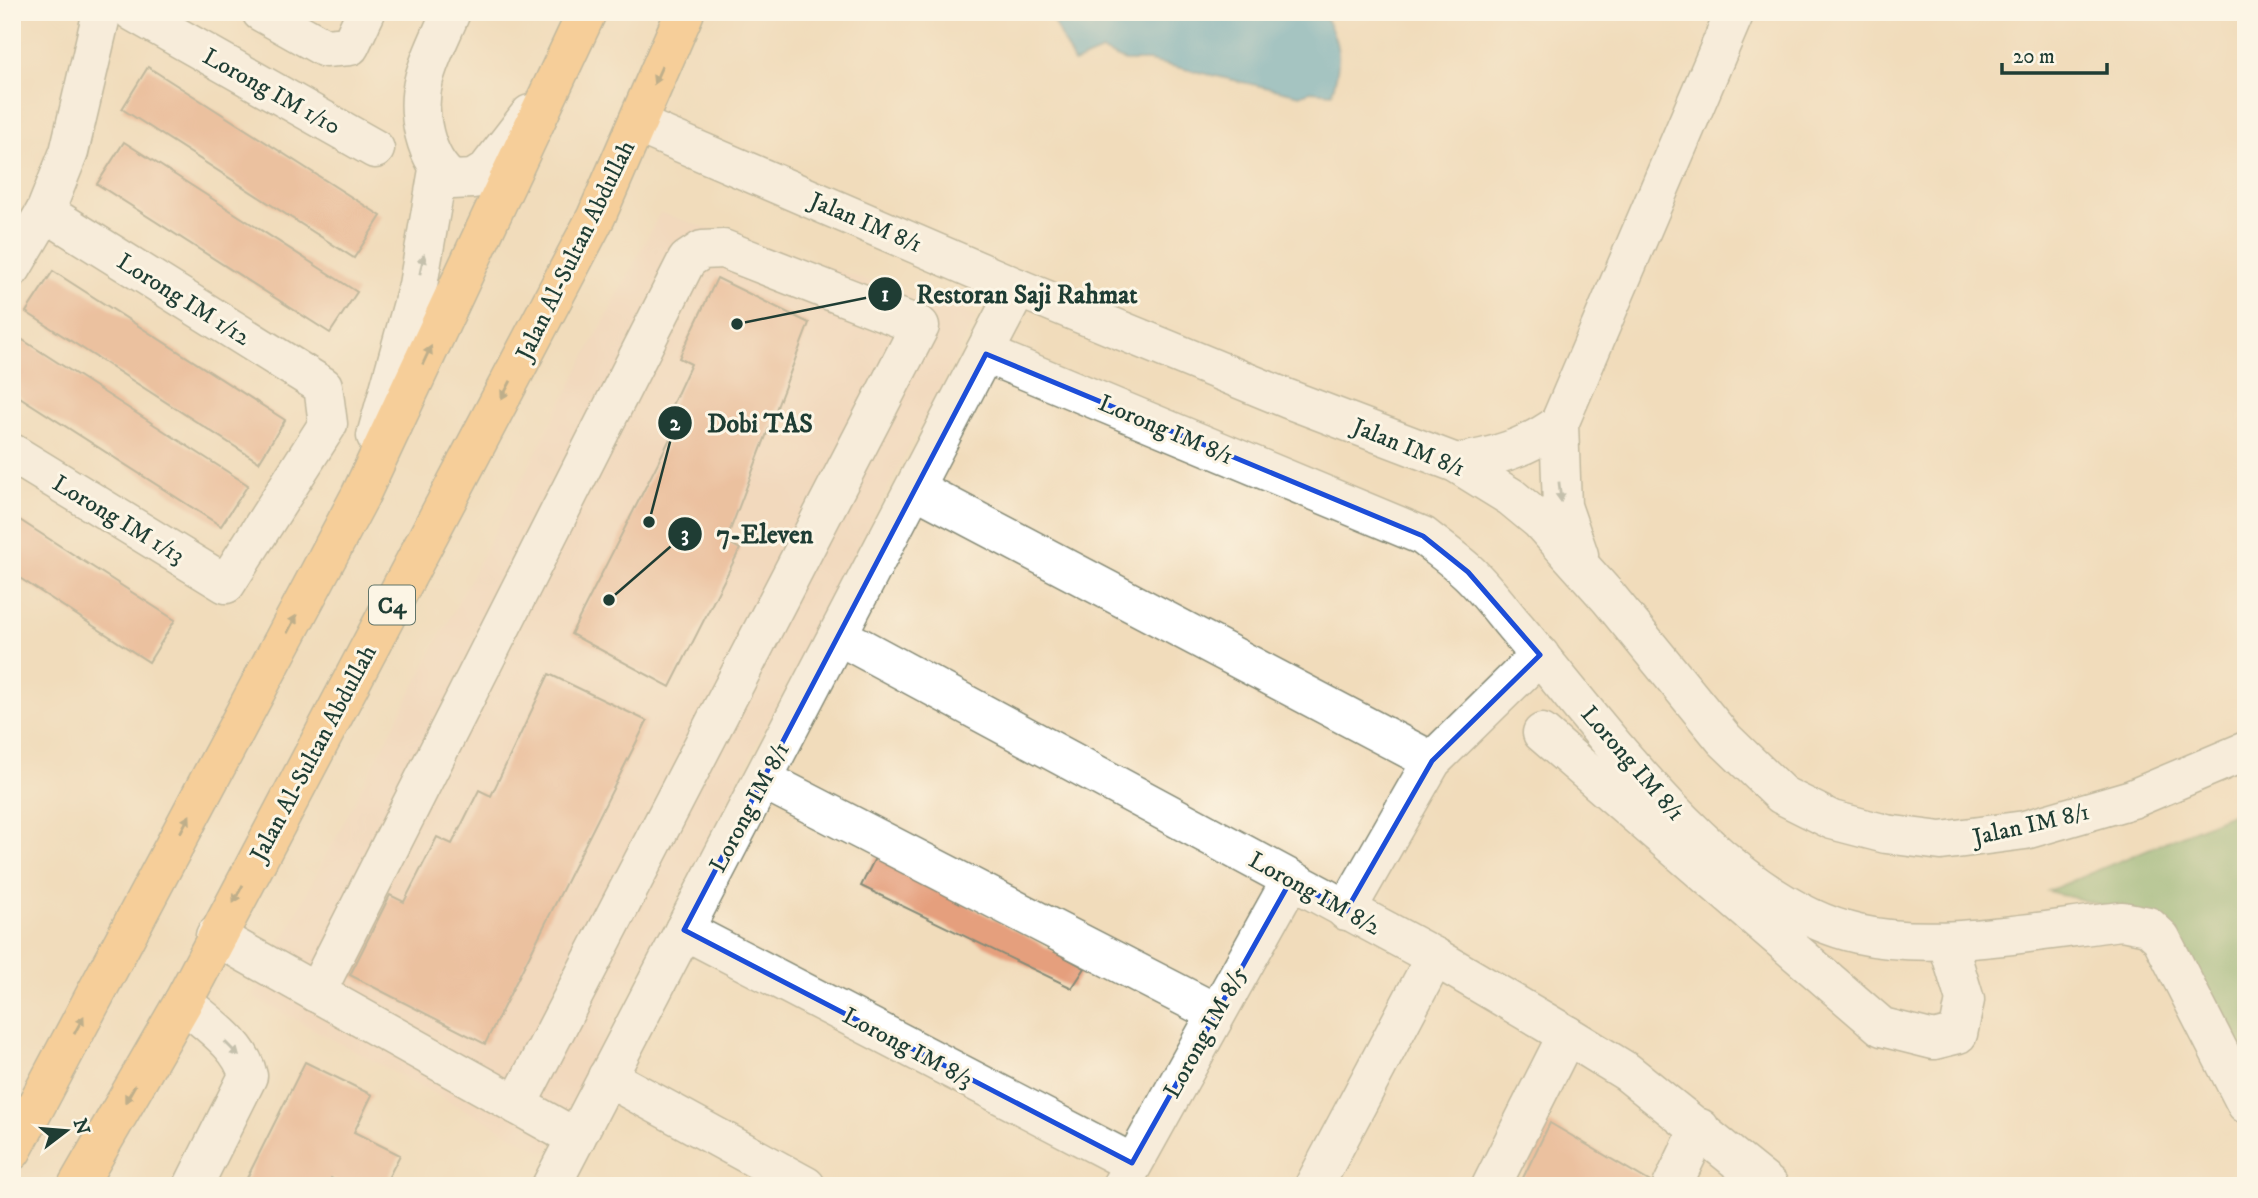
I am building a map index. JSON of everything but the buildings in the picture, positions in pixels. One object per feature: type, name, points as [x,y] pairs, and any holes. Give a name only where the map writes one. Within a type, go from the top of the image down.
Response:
[{"type":"main road","points":[[12,1151],[360,496],[558,79],[587,12]]},
{"type":"main road","name":"Jalan Al-Sultan Abdullah","points":[[77,1186],[183,1002],[215,936],[596,217],[685,12]]},
{"type":"street","points":[[12,268],[45,212],[69,152],[102,12]]},
{"type":"street","points":[[261,12],[325,48],[351,46],[366,12]]},
{"type":"street","points":[[451,12],[424,80],[422,108],[427,145],[438,170],[452,180],[473,178],[486,171],[558,79]]},
{"type":"street","points":[[1591,579],[1571,538],[1562,506],[1559,424],[1735,12]]},
{"type":"street","name":"Lorong IM 1/10","points":[[140,14],[375,149]]},
{"type":"street","name":"Jalan IM 8/1","points":[[637,124],[1018,288],[1288,399],[1456,463],[1526,508],[1591,579],[1724,739],[1782,795],[1832,820],[1886,834],[1941,841],[2025,830],[2132,799],[2246,751]]},
{"type":"street","points":[[360,496],[418,285],[438,170]]},
{"type":"street","name":"Lorong IM 1/12","points":[[45,212],[323,386],[328,424],[226,584]]},
{"type":"street","points":[[316,993],[687,260],[702,250],[723,249],[920,326],[517,1105]]},
{"type":"street","name":"Lorong IM 8/1","points":[[551,1186],[916,489],[1018,288]]},
{"type":"street","name":"Lorong IM 8/1","points":[[986,354],[1423,536],[1468,572],[1636,771],[1708,848],[1767,892],[1824,924],[1860,935],[1947,941],[2122,921],[2148,926],[2161,939],[2246,1104]]},
{"type":"street","points":[[1456,463],[1486,458],[1526,445],[1559,424]]},
{"type":"street","name":"Lorong IM 1/13","points":[[12,453],[226,584]]},
{"type":"street","points":[[916,489],[1432,761]]},
{"type":"street","name":"Lorong IM 8/2","points":[[839,636],[1435,957],[1567,1035],[1627,1072],[1769,1186]]},
{"type":"street","points":[[1346,911],[1432,761],[1540,656]]},
{"type":"street","points":[[1542,733],[1882,1027],[1934,1040],[1958,1034],[1965,1000],[1947,941]]},
{"type":"street","points":[[764,780],[1216,1013]]},
{"type":"street","name":"Lorong IM 8/5","points":[[1127,1175],[1291,880]]},
{"type":"street","name":"Lorong IM 8/3","points":[[684,930],[1127,1175]]},
{"type":"street","points":[[215,936],[576,1138]]},
{"type":"street","points":[[1314,1186],[1435,957]]},
{"type":"street","points":[[183,1002],[238,1053],[246,1064],[248,1076],[193,1186]]},
{"type":"street","points":[[1491,1186],[1567,1035]]},
{"type":"street","points":[[607,1077],[806,1186]]},
{"type":"street","points":[[1672,1186],[1700,1128]]},
{"type":"highlighted area","points":[[986,354],[1423,536],[1468,572],[1540,655],[1432,761],[1346,911],[1291,880],[1132,1163],[684,930]]},
{"type":"shaded area","points":[[660,213],[977,316],[546,1153],[253,997]]},
{"type":"green space","points":[[2246,808],[2246,1101],[2146,917],[2048,891]]},
{"type":"water","points":[[1055,12],[1322,12],[1333,33],[1338,51],[1332,93],[1310,91],[1300,95],[1149,61],[1125,61],[1102,51],[1074,63],[1053,21]]},
{"type":"place","name":"Restoran Saji Rahmat","points":[[737,324]]},
{"type":"place","name":"Dobi TAS","points":[[649,522]]},
{"type":"place","name":"7-Eleven","points":[[609,600]]}]
